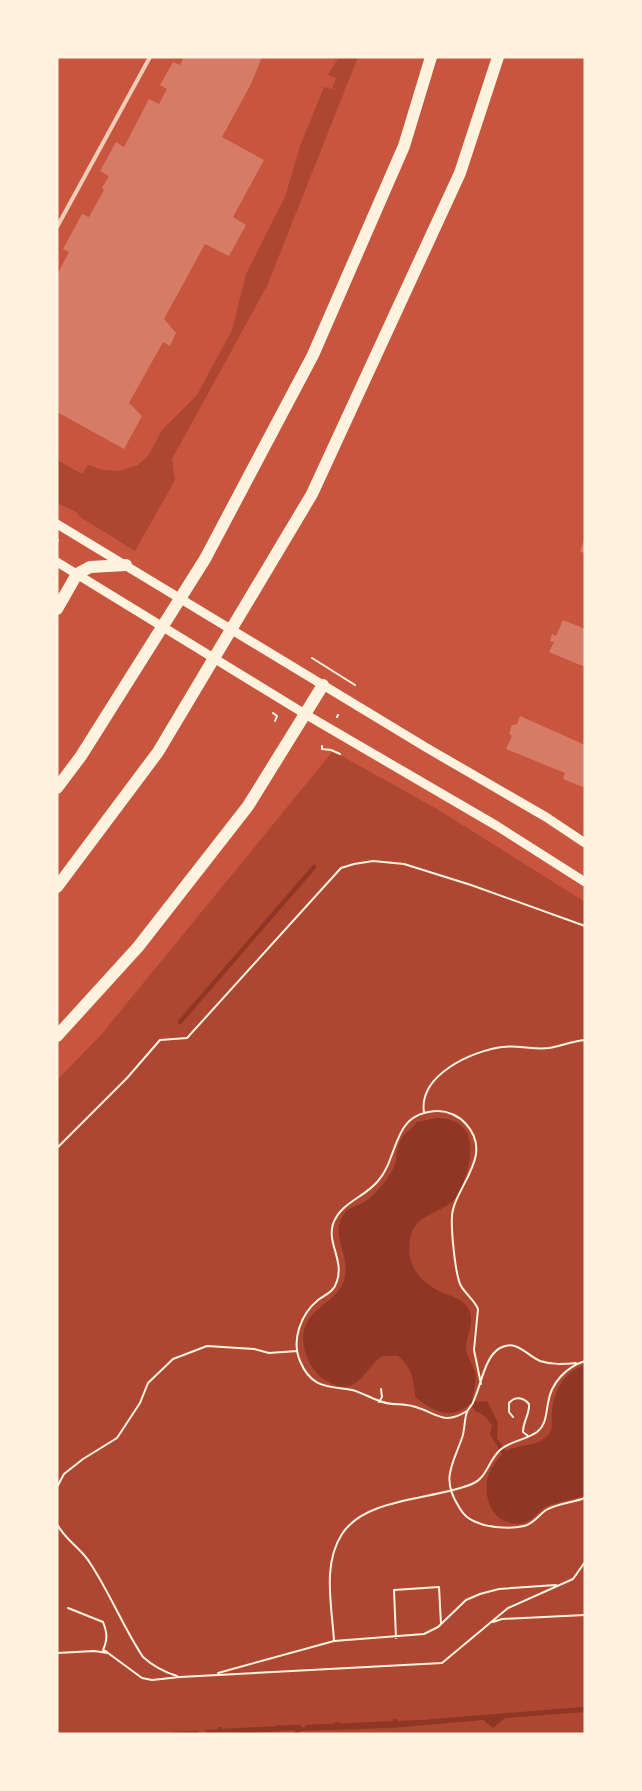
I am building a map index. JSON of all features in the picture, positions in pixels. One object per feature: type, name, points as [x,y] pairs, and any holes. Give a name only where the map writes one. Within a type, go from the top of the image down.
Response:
[{"type":"highway","points":[[57,788],[81,756],[205,559],[313,355],[404,147],[431,57]]},
{"type":"highway","points":[[57,887],[158,752],[312,494],[460,173],[498,57]]},
{"type":"highway","points":[[57,609],[77,574],[90,567],[126,565]]},
{"type":"highway","points":[[57,1035],[138,947],[248,806],[323,685]]},
{"type":"main road","points":[[57,524],[546,817],[585,843]]},
{"type":"main road","points":[[57,562],[585,882]]},
{"type":"lane","points":[[57,227],[150,57]]},
{"type":"path","points":[[312,658],[355,685]]},
{"type":"path","points":[[273,712],[277,716],[275,721]]},
{"type":"path","points":[[322,746],[322,750],[331,750],[340,754]]},
{"type":"path","points":[[57,1148],[127,1078],[160,1040],[187,1038],[341,868],[373,861],[404,864],[471,885],[585,926]]},
{"type":"path","points":[[424,1113],[423,1100],[431,1085],[445,1071],[466,1057],[502,1047],[546,1048],[585,1040]]},
{"type":"path","points":[[481,1384],[474,1350],[478,1309],[460,1284],[452,1226],[454,1205],[475,1162],[476,1144],[466,1124],[453,1114],[444,1111],[424,1113],[414,1117],[397,1137],[387,1169],[376,1184],[368,1192],[348,1203],[335,1219],[332,1228],[334,1246],[340,1265],[337,1282],[334,1289],[318,1300],[305,1314],[297,1338],[297,1351],[304,1368],[317,1383],[326,1387],[352,1390],[388,1405],[414,1406],[436,1416],[457,1417],[471,1406],[481,1384],[488,1360],[499,1349],[509,1345],[517,1346],[531,1356],[551,1364],[579,1363]]},
{"type":"path","points":[[57,1487],[64,1474],[117,1438],[140,1403],[148,1383],[172,1359],[207,1346],[254,1349],[269,1353],[297,1351]]},
{"type":"path","points":[[334,1641],[330,1575],[333,1553],[343,1533],[353,1522],[376,1509],[449,1491],[472,1484],[482,1478],[499,1451],[536,1433],[543,1426],[548,1401],[560,1378],[565,1372],[585,1361]]},
{"type":"path","points":[[379,1402],[382,1397],[381,1389]]},
{"type":"path","points":[[513,1417],[509,1412],[509,1404],[512,1400],[525,1400],[530,1404],[523,1423],[523,1432],[529,1436]]},
{"type":"path","points":[[467,1411],[463,1435],[452,1461],[449,1491],[468,1519],[492,1527],[528,1526],[556,1505],[570,1504],[585,1498]]},
{"type":"path","points":[[57,1524],[69,1541],[79,1548],[96,1572],[143,1657],[166,1673],[180,1677]]},
{"type":"path","points":[[68,1608],[103,1622],[107,1632],[103,1650],[142,1678],[152,1680],[442,1663],[508,1608],[573,1579],[585,1562]]},
{"type":"path","points":[[212,1675],[334,1641],[396,1638],[424,1634],[441,1624],[466,1600],[480,1594],[499,1589],[559,1585]]},
{"type":"path","points":[[396,1638],[394,1590],[439,1587],[441,1624]]},
{"type":"path","points":[[490,1623],[502,1619],[585,1615]]},
{"type":"path","points":[[57,1653],[94,1651],[108,1653]]},
{"type":"shaded area","points":[[339,57],[358,57],[267,286],[172,459],[175,480],[135,551],[80,517],[76,512],[57,503],[57,460],[82,474],[88,465],[103,470],[119,471],[138,465],[148,456],[162,430],[197,395],[232,330],[246,274],[285,197],[300,146],[324,87],[332,89],[336,78],[328,75]]},
{"type":"shaded area","points":[[333,751],[437,809],[585,902],[585,1734],[57,1734],[57,1080],[100,1036]]},
{"type":"shaded area","points":[[436,1118],[449,1119],[465,1129],[470,1146],[468,1167],[454,1200],[426,1216],[412,1231],[410,1258],[421,1279],[435,1289],[461,1301],[471,1314],[466,1350],[476,1378],[472,1399],[477,1402],[487,1401],[498,1423],[497,1438],[506,1451],[535,1443],[549,1434],[552,1426],[553,1404],[561,1383],[571,1372],[585,1365],[585,1495],[545,1507],[523,1523],[504,1521],[497,1516],[488,1501],[489,1473],[502,1454],[490,1434],[492,1426],[486,1417],[474,1410],[470,1404],[456,1412],[449,1413],[435,1410],[422,1402],[415,1397],[413,1379],[409,1369],[398,1356],[382,1356],[353,1385],[337,1386],[319,1375],[308,1360],[305,1350],[303,1340],[307,1322],[343,1283],[346,1268],[339,1229],[344,1214],[369,1198],[385,1181],[394,1167],[399,1144],[406,1133],[417,1122]]},
{"type":"shaded area","points":[[585,1709],[585,1712],[505,1718],[493,1728],[483,1720],[392,1728],[300,1731],[299,1734],[295,1734],[294,1730],[245,1734],[173,1734],[218,1732],[219,1727],[222,1727],[222,1731],[277,1729],[277,1725],[281,1728],[335,1726],[335,1722],[339,1722],[340,1725],[393,1722],[393,1719],[397,1719],[397,1722],[425,1722]]},
{"type":"building","points":[[184,57],[262,57],[251,84],[222,137],[264,160],[233,217],[246,225],[229,256],[205,244],[164,319],[176,333],[170,346],[163,342],[129,403],[142,416],[124,449],[57,412],[57,275],[69,252],[63,249],[82,214],[89,217],[104,190],[102,188],[109,176],[100,171],[116,142],[124,147],[149,99],[159,104],[167,89],[160,85],[173,62],[180,65]]},
{"type":"building","points":[[585,538],[585,554],[580,551]]},
{"type":"building","points":[[563,620],[585,629],[585,667],[549,652],[554,642],[550,641],[552,634],[556,636]]},
{"type":"building","points":[[520,716],[585,745],[583,787],[563,779],[565,773],[506,749],[512,736],[509,734],[512,725],[517,724]]},
{"type":"waterway","points":[[180,1022],[314,867]]},
{"type":"waterway","points":[[307,1727],[425,1722],[585,1709]]},
{"type":"waterway","points":[[208,1732],[299,1727]]},
{"type":"waterway","points":[[173,1734],[197,1733]]}]
